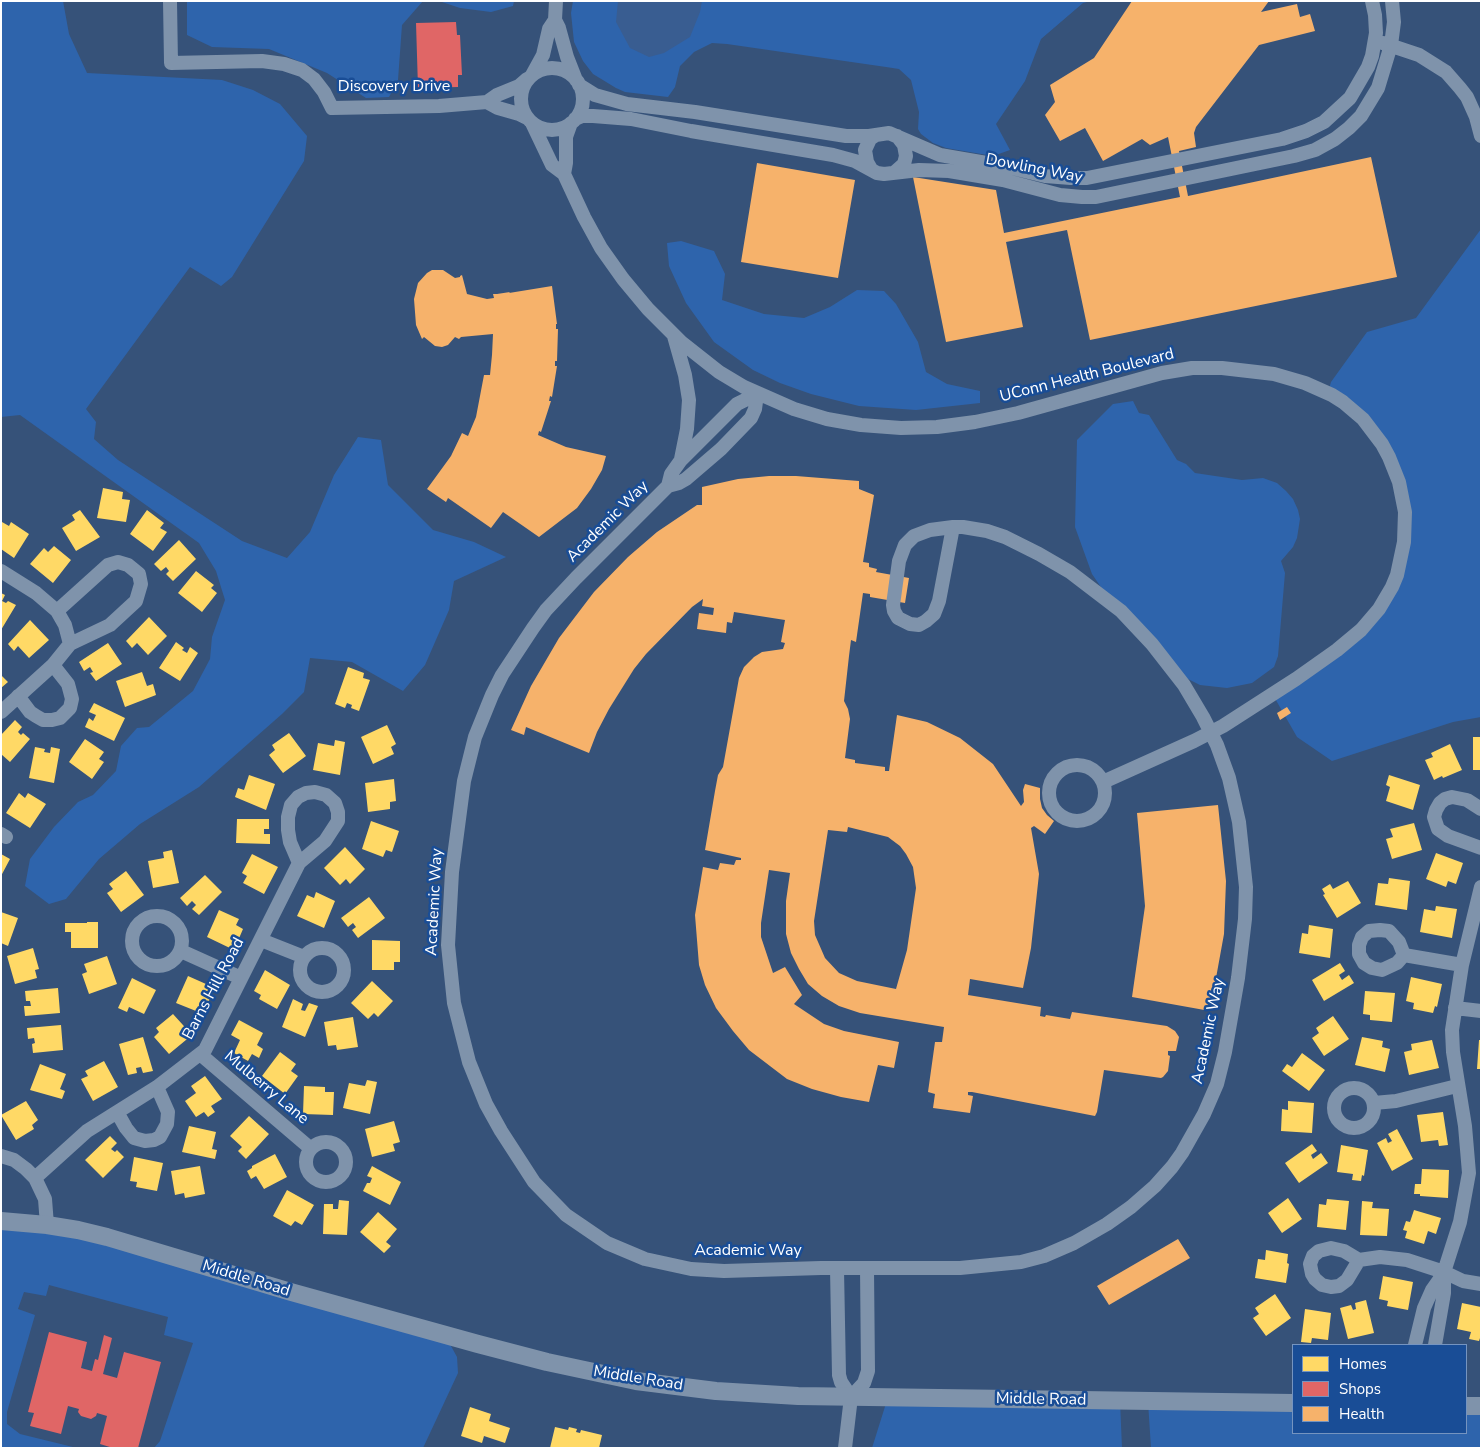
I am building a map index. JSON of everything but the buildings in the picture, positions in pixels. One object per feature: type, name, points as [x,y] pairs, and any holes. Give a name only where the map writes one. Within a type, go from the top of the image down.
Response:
[{"type":"street","name":"Discovery Drive","points":[[170,1],[171,63],[262,61],[284,64],[302,70],[314,79],[324,92],[332,108],[448,106],[487,102],[530,77]]},
{"type":"street","points":[[555,20],[549,29],[543,55],[522,90],[521,102],[530,121],[542,128],[554,130],[566,127],[573,121],[582,103],[578,83],[555,20],[556,1]]},
{"type":"street","name":"Dowling Way","points":[[578,83],[595,95],[627,104],[695,112],[836,135],[876,135],[885,132],[940,155],[1004,166],[1045,176],[1071,178],[1104,175],[1288,137],[1324,122],[1343,106],[1356,90],[1368,67],[1377,25],[1372,1]]},
{"type":"street","name":"Dowling Way","points":[[573,121],[587,116],[650,122],[690,131],[832,154],[855,161],[884,174],[919,170],[949,171],[1003,180],[1060,195],[1088,198],[1305,153],[1324,145],[1342,134],[1358,120],[1370,103],[1382,76],[1391,45],[1394,22],[1392,1]]},
{"type":"street","points":[[1375,41],[1406,50],[1431,61],[1450,76],[1469,102],[1476,117],[1481,136]]},
{"type":"street","points":[[530,77],[543,69],[555,68],[567,72],[578,83]]},
{"type":"street","name":"Discovery Drive","points":[[487,102],[519,114],[530,121]]},
{"type":"street","points":[[690,131],[695,112]]},
{"type":"street","name":"UConn Health Boulevard","points":[[530,121],[552,165],[564,174],[588,225],[612,264],[648,309],[674,335],[719,372],[757,394],[794,409],[827,419],[881,427],[919,428],[955,425],[1018,413],[1162,373],[1192,368],[1215,368],[1258,371],[1291,378],[1320,389],[1343,402],[1363,419],[1390,457],[1399,482],[1405,512],[1405,535],[1401,558],[1392,587],[1370,621],[1338,650],[1281,690],[1211,732],[1103,782]]},
{"type":"street","name":"UConn Health Boulevard","points":[[564,174],[566,137],[573,121]]},
{"type":"street","points":[[871,169],[866,162],[865,150],[870,139],[876,135]]},
{"type":"street","points":[[895,172],[904,164],[906,156],[904,144],[896,136]]},
{"type":"street","points":[[1219,152],[1224,171]]},
{"type":"street","name":"Academic Way","points":[[674,335],[685,375],[689,400],[687,429],[681,460]]},
{"type":"street","name":"Academic Way","points":[[668,486],[671,474],[681,460],[737,404],[757,394]]},
{"type":"street","name":"Academic Way","points":[[757,394],[753,415],[721,449],[686,479],[668,486],[546,610],[502,675],[475,737],[464,781],[450,892],[448,945],[451,986],[467,1055],[475,1079],[490,1110],[512,1150],[534,1182],[562,1211],[586,1230],[613,1246],[633,1255],[670,1266],[724,1271],[974,1268],[1021,1262],[1044,1256],[1090,1235],[1126,1212],[1155,1186],[1177,1161],[1204,1114],[1217,1084],[1225,1052],[1245,918],[1245,868],[1239,822],[1229,778],[1211,732],[1192,697],[1169,664],[1136,626],[1102,596],[1070,572],[1026,547],[986,531],[953,527],[922,532],[914,536],[905,546],[899,561],[893,598],[894,612],[900,620],[910,624],[919,624],[934,614],[939,601],[953,527]]},
{"type":"street","points":[[1,712],[53,665],[70,644],[110,625],[136,602],[141,584],[139,574],[128,565],[118,562],[108,565],[57,611]]},
{"type":"street","points":[[1,571],[36,592],[57,611],[65,625],[70,644]]},
{"type":"street","points":[[18,696],[30,712],[43,720],[60,718],[70,708],[72,699],[68,684],[53,665]]},
{"type":"street","points":[[1077,764],[1086,766],[1094,770],[1103,782],[1105,796],[1102,805],[1089,818],[1074,821],[1065,818],[1054,810],[1048,791],[1050,782],[1059,770],[1077,764]]},
{"type":"street","name":"Barns Hill Road","points":[[35,1178],[88,1131],[157,1087],[205,1050],[299,863],[324,841],[338,821],[335,803],[326,795],[306,792],[298,797],[291,806],[288,817],[288,830],[290,842],[299,863]]},
{"type":"street","points":[[1481,809],[1471,802],[1452,797],[1445,799],[1440,804],[1434,817],[1438,829],[1448,836],[1481,848]]},
{"type":"street","points":[[1415,1344],[1424,1308],[1432,1290],[1444,1272],[1475,1174],[1457,1086],[1452,1052],[1452,1030],[1462,965],[1481,887]]},
{"type":"street","points":[[261,940],[304,957]]},
{"type":"street","points":[[181,950],[241,978]]},
{"type":"street","points":[[1404,955],[1462,965]]},
{"type":"street","points":[[1456,1008],[1481,1012]]},
{"type":"street","name":"Mulberry Lane","points":[[200,1054],[310,1148]]},
{"type":"street","points":[[1374,1103],[1396,1101],[1457,1086]]},
{"type":"street","points":[[118,1112],[126,1128],[134,1138],[145,1141],[160,1137],[167,1124],[168,1112],[157,1087]]},
{"type":"street","points":[[1,1156],[14,1160],[35,1178],[45,1199],[47,1225]]},
{"type":"street","name":"Middle Road","points":[[1,1221],[47,1225],[107,1237],[367,1314],[478,1344],[636,1381],[716,1391],[798,1396],[1292,1403]]},
{"type":"street","points":[[1359,1260],[1391,1258],[1407,1260],[1444,1272],[1463,1281],[1481,1284]]},
{"type":"street","points":[[837,1269],[839,1375],[841,1382],[852,1396]]},
{"type":"street","points":[[845,1448],[852,1396],[864,1383],[868,1371],[867,1269]]},
{"type":"street","points":[[1435,1344],[1444,1292],[1444,1272]]},
{"type":"street","points":[[1467,1406],[1481,1406]]},
{"type":"shaded area","points":[[1,1],[63,1],[69,34],[87,73],[222,80],[253,90],[280,104],[307,136],[304,161],[232,277],[221,286],[190,267],[86,409],[96,422],[94,439],[118,460],[242,541],[287,558],[310,532],[334,475],[358,437],[381,440],[388,485],[433,530],[474,542],[506,557],[454,581],[449,610],[425,665],[403,691],[352,662],[310,658],[304,692],[282,714],[199,787],[140,824],[99,859],[66,899],[49,904],[25,886],[30,859],[54,827],[78,802],[93,795],[116,771],[121,746],[137,728],[149,727],[193,691],[210,659],[212,637],[225,600],[216,571],[199,543],[20,415],[1,417]]},
{"type":"shaded area","points":[[187,1],[423,1],[402,25],[398,80],[389,97],[366,98],[327,73],[269,49],[212,47],[187,35]]},
{"type":"shaded area","points":[[439,1],[514,1],[513,6],[491,12],[460,8]]},
{"type":"shaded area","points":[[573,1],[1091,1],[1083,3],[1041,39],[1025,81],[996,124],[1010,150],[993,156],[946,148],[933,143],[921,134],[918,129],[919,112],[911,80],[899,69],[712,43],[694,52],[680,66],[675,87],[668,97],[625,92],[593,74],[583,61],[574,42],[571,13]]},
{"type":"shaded area","points":[[618,1],[702,1],[700,12],[690,37],[664,53],[649,57],[630,48],[616,22]]},
{"type":"shaded area","points":[[1481,229],[1481,717],[1453,722],[1332,761],[1297,737],[1273,695],[1363,628],[1392,590],[1405,540],[1390,452],[1328,392],[1331,382],[1367,332],[1416,318]]},
{"type":"shaded area","points":[[681,241],[714,251],[725,274],[722,300],[764,314],[804,318],[830,307],[857,290],[884,291],[896,304],[918,342],[926,372],[947,384],[980,391],[980,403],[916,410],[859,406],[811,394],[780,383],[753,370],[714,342],[686,303],[669,266],[667,243]]},
{"type":"shaded area","points":[[1133,401],[1139,413],[1149,415],[1177,460],[1186,464],[1195,473],[1242,480],[1263,478],[1277,483],[1293,499],[1298,510],[1300,519],[1297,538],[1293,547],[1281,561],[1285,573],[1278,656],[1274,667],[1252,683],[1227,688],[1200,685],[1184,677],[1109,599],[1092,574],[1075,527],[1077,440],[1113,404]]},
{"type":"shaded area","points":[[1,1221],[47,1225],[445,1335],[457,1357],[458,1373],[423,1448],[154,1448],[160,1441],[193,1343],[164,1335],[168,1317],[49,1285],[46,1296],[24,1292],[18,1309],[35,1315],[7,1412],[7,1424],[20,1434],[77,1448],[1,1448]]},
{"type":"shaded area","points":[[888,1397],[1120,1401],[1122,1448],[872,1448]]},
{"type":"shaded area","points":[[1148,1402],[1292,1403],[1292,1434],[1467,1434],[1467,1406],[1481,1406],[1481,1448],[1151,1448]]}]
